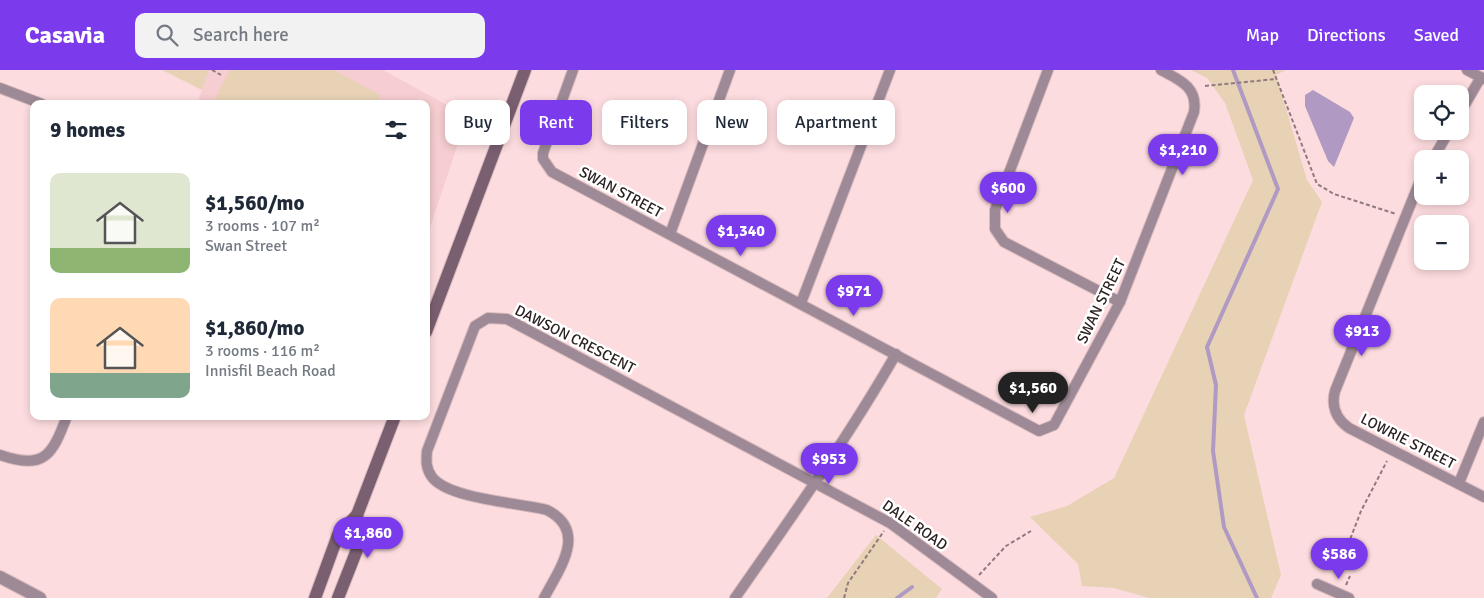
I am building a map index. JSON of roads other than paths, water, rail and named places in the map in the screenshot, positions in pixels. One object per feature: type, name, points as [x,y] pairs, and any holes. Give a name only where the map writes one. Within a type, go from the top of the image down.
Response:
[{"type":"main road","points":[[430,321],[525,70]]},
{"type":"main road","points":[[314,598],[338,535],[357,515],[393,420]]},
{"type":"main road","points":[[338,598],[360,542],[357,515]]},
{"type":"street","name":"SWAN STREET","points":[[573,70],[543,153],[547,166],[552,172],[1039,431],[1054,425],[1120,302],[1194,112],[1194,100],[1190,88],[1161,70]]},
{"type":"street","points":[[670,234],[730,70]]},
{"type":"street","points":[[801,303],[890,70]]},
{"type":"street","points":[[1048,70],[995,210],[995,229],[1004,242],[1120,302]]},
{"type":"street","points":[[1467,70],[1483,78],[1469,99]]},
{"type":"street","points":[[0,88],[32,100]]},
{"type":"street","name":"LOWRIE STREET","points":[[1414,195],[1335,391],[1334,402],[1338,417],[1344,425],[1484,497]]},
{"type":"street","name":"DAWSON CRESCENT","points":[[544,598],[569,545],[569,534],[564,523],[556,514],[547,510],[483,500],[440,484],[432,477],[426,464],[427,451],[475,326],[488,318],[507,319],[816,483]]},
{"type":"street","points":[[735,598],[816,483],[861,414],[896,354]]},
{"type":"street","points":[[0,455],[17,460],[36,461],[49,453],[65,420]]},
{"type":"street","points":[[1459,484],[1484,422]]},
{"type":"street","name":"DALE ROAD","points":[[816,483],[890,522],[992,598]]},
{"type":"street","points":[[0,577],[40,598]]},
{"type":"street","points":[[1317,584],[1349,598]]},
{"type":"waterway","points":[[1233,70],[1278,189],[1207,347],[1216,385],[1213,451],[1224,527],[1257,598]]},
{"type":"waterway","points":[[897,598],[912,587]]}]
